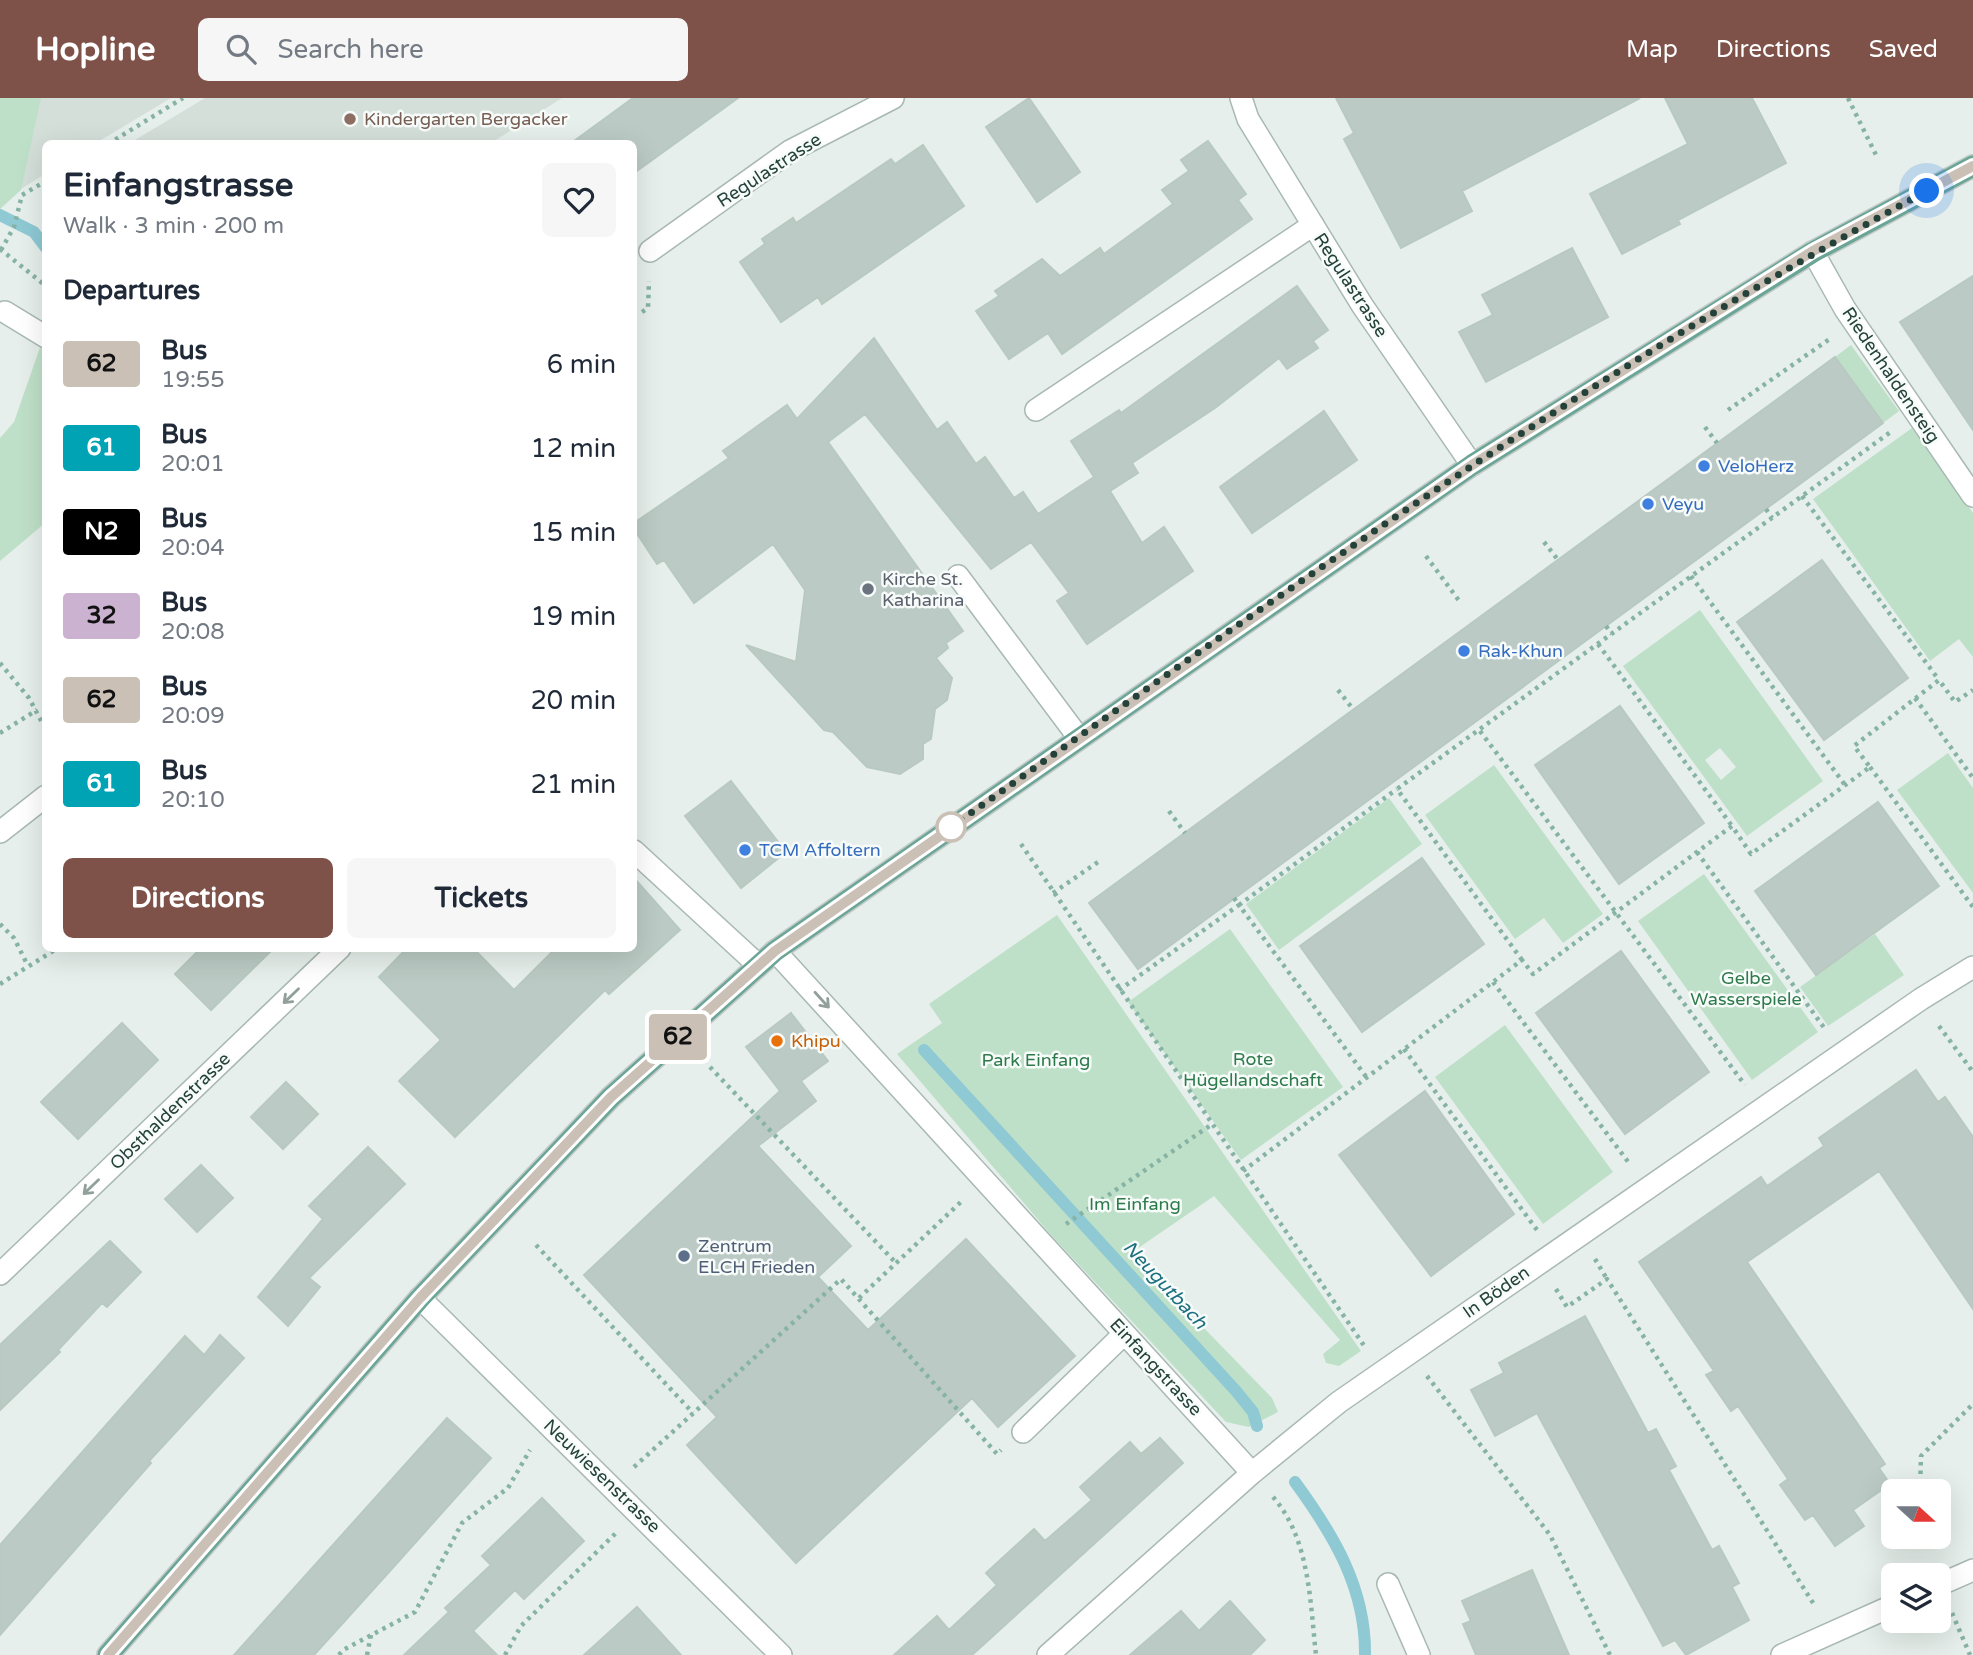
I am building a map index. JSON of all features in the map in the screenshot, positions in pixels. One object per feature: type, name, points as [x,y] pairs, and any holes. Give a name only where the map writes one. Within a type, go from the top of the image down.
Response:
[{"type":"main road","points":[[108,1655],[420,1298],[611,1097],[775,951],[1472,465],[1813,251],[1973,166]]},
{"type":"street","name":"Regulastrasse","points":[[650,251],[790,151],[893,98]]},
{"type":"street","name":"Regulastrasse","points":[[1241,98],[1248,119],[1362,305],[1472,465]]},
{"type":"street","points":[[1036,410],[1313,225]]},
{"type":"street","name":"Riedenhaldensteig","points":[[1813,251],[1854,322],[1973,496]]},
{"type":"street","points":[[5,312],[42,335]]},
{"type":"street","points":[[958,576],[1079,737]]},
{"type":"street","points":[[0,832],[42,799]]},
{"type":"street","points":[[637,854],[758,965]]},
{"type":"street","name":"Einfangstrasse","points":[[775,951],[1252,1472]]},
{"type":"street","name":"Obsthaldenstrasse","points":[[0,1274],[336,952]]},
{"type":"street","name":"In Böden","points":[[1048,1655],[1252,1472],[1407,1353],[1898,1015],[1973,967]]},
{"type":"street","name":"Neuwiesenstrasse","points":[[420,1298],[781,1655]]},
{"type":"street","points":[[1023,1432],[1124,1334]]},
{"type":"street","points":[[1951,1580],[1973,1570]]},
{"type":"street","points":[[1388,1584],[1419,1655]]},
{"type":"street","points":[[1782,1655],[1881,1611]]},
{"type":"path","points":[[114,140],[183,98]]},
{"type":"path","points":[[1848,98],[1878,159]]},
{"type":"path","points":[[42,183],[22,195],[14,227],[0,250],[42,282]]},
{"type":"path","points":[[1728,410],[1854,322]]},
{"type":"path","points":[[1119,990],[1916,414]]},
{"type":"path","points":[[1705,427],[1717,443]]},
{"type":"path","points":[[1802,496],[1955,702],[1973,690]]},
{"type":"path","points":[[1766,509],[1772,518]]},
{"type":"path","points":[[1544,542],[1558,560]]},
{"type":"path","points":[[1426,556],[1460,602]]},
{"type":"path","points":[[1691,576],[1845,785]]},
{"type":"path","points":[[1606,626],[1612,635]]},
{"type":"path","points":[[1598,644],[1751,854],[1870,767]]},
{"type":"path","points":[[0,663],[37,710],[42,721]]},
{"type":"path","points":[[1940,680],[1854,746],[1973,907]]},
{"type":"path","points":[[1338,690],[1353,709]]},
{"type":"path","points":[[1916,698],[1973,778]]},
{"type":"path","points":[[0,733],[37,710]]},
{"type":"path","points":[[1480,730],[1618,912],[1747,1089]]},
{"type":"path","points":[[1402,775],[1407,782]]},
{"type":"path","points":[[1397,789],[1533,974],[1732,825]]},
{"type":"path","points":[[1169,811],[1185,832]]},
{"type":"path","points":[[1021,844],[1367,1351]]},
{"type":"path","points":[[1697,851],[1828,1032]]},
{"type":"path","points":[[1054,893],[1098,862]]},
{"type":"path","points":[[1234,898],[1367,1078]]},
{"type":"path","points":[[0,924],[14,938],[28,966]]},
{"type":"path","points":[[0,984],[51,952]]},
{"type":"path","points":[[1243,1171],[1522,960]]},
{"type":"path","points":[[1493,982],[1634,1169]]},
{"type":"path","points":[[1939,1026],[1973,1072]]},
{"type":"path","points":[[1405,1049],[1539,1233]]},
{"type":"path","points":[[710,1067],[896,1263]]},
{"type":"path","points":[[1062,1227],[1211,1125]]},
{"type":"path","points":[[859,1297],[983,1181]]},
{"type":"path","points":[[536,1245],[694,1413]]},
{"type":"path","points":[[1594,1258],[1821,1616]]},
{"type":"path","points":[[613,1487],[841,1279],[997,1454],[1023,1432]]},
{"type":"path","points":[[1554,1285],[1567,1307],[1607,1279]]},
{"type":"path","points":[[1425,1373],[1550,1535],[1609,1655]]},
{"type":"path","points":[[1920,1479],[1921,1456],[1973,1404]]},
{"type":"path","points":[[339,1655],[343,1650],[415,1612],[462,1523],[508,1488],[529,1451],[553,1428]]},
{"type":"path","points":[[1270,1493],[1292,1528],[1305,1564],[1316,1655]]},
{"type":"path","points":[[505,1655],[521,1626],[638,1512]]},
{"type":"path","points":[[1951,1611],[1970,1655]]},
{"type":"path","points":[[367,1655],[371,1635]]},
{"type":"shaded area","points":[[0,98],[171,98],[101,140],[42,140],[42,176],[21,189],[0,172]]},
{"type":"shaded area","name":"Kindergarten Bergacker","points":[[205,98],[562,98],[496,140],[135,140]]},
{"type":"green space","points":[[0,98],[41,98],[21,190],[0,209]]},
{"type":"green space","points":[[42,342],[42,526],[0,561],[0,438],[14,422]]},
{"type":"green space","points":[[1851,345],[1899,411],[1883,423],[1835,357]]},
{"type":"green space","points":[[1912,428],[1973,513],[1973,657],[1959,639],[1930,661],[1813,499]]},
{"type":"green space","points":[[1700,610],[1823,781],[1747,836],[1623,666]],"holes":[[[1720,748],[1736,767],[1721,780],[1705,760]]]},
{"type":"green space","points":[[1948,753],[1973,788],[1973,893],[1897,790]]},
{"type":"green space","points":[[1494,765],[1603,914],[1563,943],[1544,918],[1515,939],[1425,815]]},
{"type":"green space","points":[[1389,798],[1422,844],[1279,950],[1246,904]]},
{"type":"green space","name":"Gelbe Wasserspiele","points":[[1704,874],[1818,1032],[1752,1080],[1638,921]]},
{"type":"green space","name":"Park Einfang","points":[[1057,915],[1361,1351],[1339,1366],[1326,1363],[1323,1354],[1340,1340],[1214,1196],[1131,1253],[1272,1398],[1278,1412],[1249,1427],[1226,1422],[1051,1235],[897,1054],[942,1023],[929,1004]]},
{"type":"green space","name":"Rote Hügellandschaft","points":[[1230,929],[1343,1087],[1241,1160],[1128,1002]]},
{"type":"green space","points":[[1875,934],[1904,975],[1828,1026],[1800,987]]},
{"type":"green space","points":[[1505,1025],[1613,1172],[1543,1224],[1435,1077]]},
{"type":"building","points":[[633,98],[738,98],[637,171],[637,140],[575,140]]},
{"type":"building","points":[[1029,98],[1080,172],[1037,202],[986,127]]},
{"type":"building","points":[[1336,98],[1640,98],[1462,191],[1472,211],[1401,248],[1344,139],[1354,133]]},
{"type":"building","points":[[1665,98],[1752,98],[1786,163],[1678,220],[1680,224],[1622,254],[1590,194],[1688,144]]},
{"type":"building","points":[[1208,141],[1246,194],[1238,200],[1252,219],[1062,354],[1048,333],[1009,359],[976,311],[999,296],[995,291],[1042,259],[1060,276],[1100,248],[1104,254],[1173,204],[1162,190],[1189,171],[1181,160]]},
{"type":"building","points":[[923,145],[964,206],[822,304],[818,297],[781,322],[740,262],[765,244],[762,239],[793,218],[796,223],[891,159],[895,164]]},
{"type":"building","points":[[1572,248],[1608,317],[1486,382],[1459,332],[1493,315],[1482,295]]},
{"type":"building","points":[[1973,276],[1973,430],[1900,322]]},
{"type":"building","points":[[1297,286],[1328,330],[1313,341],[1318,348],[1287,369],[1279,358],[1215,408],[1132,463],[1138,473],[1110,491],[1142,543],[1164,527],[1193,571],[1087,644],[1057,601],[1069,593],[1031,542],[991,569],[865,414],[828,442],[963,631],[946,643],[948,648],[936,658],[952,678],[947,700],[935,709],[931,739],[923,744],[923,759],[900,774],[867,767],[833,732],[824,730],[746,645],[796,662],[805,590],[773,544],[694,603],[664,560],[657,564],[637,534],[637,521],[729,458],[723,451],[787,405],[797,419],[874,338],[937,430],[947,422],[976,464],[985,457],[1014,498],[1023,492],[1038,514],[1094,477],[1071,441],[1119,410],[1121,413]]},
{"type":"building","points":[[1835,357],[1883,423],[1138,969],[1089,903]]},
{"type":"building","points":[[1324,411],[1357,460],[1252,533],[1220,487]]},
{"type":"building","points":[[1822,560],[1908,678],[1824,740],[1737,622]]},
{"type":"building","points":[[1620,706],[1704,823],[1619,884],[1535,765]]},
{"type":"building","points":[[731,781],[786,852],[741,888],[685,816]]},
{"type":"building","points":[[1878,802],[1939,886],[1816,975],[1755,891]]},
{"type":"building","points":[[1422,858],[1484,944],[1362,1032],[1300,946]]},
{"type":"building","points":[[637,881],[680,930],[609,994],[605,990],[455,1137],[399,1081],[441,1040],[379,977],[403,952],[477,952],[514,990],[552,952],[637,952]]},
{"type":"building","points":[[1621,951],[1709,1072],[1625,1134],[1536,1013]]},
{"type":"building","points":[[197,952],[270,952],[211,1010],[175,974]]},
{"type":"building","points":[[791,1013],[828,1061],[801,1081],[816,1101],[758,1146],[851,1246],[818,1277],[868,1330],[966,1239],[1075,1356],[998,1427],[972,1398],[796,1563],[687,1445],[717,1417],[584,1275],[780,1091],[746,1047]]},
{"type":"building","points":[[122,1023],[158,1060],[78,1139],[41,1102]]},
{"type":"building","points":[[1916,1070],[1938,1102],[1945,1097],[1973,1137],[1973,1309],[1879,1171],[1747,1262],[1885,1464],[1879,1468],[1887,1479],[1881,1479],[1881,1490],[1853,1510],[1864,1526],[1835,1546],[1813,1515],[1805,1520],[1780,1485],[1788,1479],[1738,1406],[1731,1411],[1706,1375],[1714,1371],[1639,1262],[1761,1177],[1767,1186],[1824,1146],[1819,1138]]},
{"type":"building","points":[[286,1082],[318,1114],[283,1149],[251,1117]]},
{"type":"building","points":[[1425,1091],[1514,1214],[1431,1276],[1339,1155]]},
{"type":"building","points":[[368,1147],[405,1184],[309,1278],[320,1287],[288,1326],[258,1297],[323,1219],[309,1206]]},
{"type":"building","points":[[201,1165],[233,1198],[197,1232],[165,1199]]},
{"type":"building","points":[[110,1241],[141,1272],[107,1307],[102,1303],[58,1350],[60,1352],[0,1410],[0,1345]]},
{"type":"building","points":[[1585,1316],[1648,1433],[1656,1429],[1676,1466],[1669,1470],[1712,1550],[1719,1546],[1739,1583],[1732,1587],[1749,1620],[1686,1655],[1675,1640],[1663,1646],[1537,1413],[1495,1436],[1471,1390],[1504,1373],[1499,1363]]},
{"type":"building","points":[[220,1335],[244,1358],[149,1461],[151,1463],[0,1635],[0,1545],[185,1336],[204,1355]]},
{"type":"building","points":[[447,1418],[491,1458],[389,1572],[314,1655],[234,1655]]},
{"type":"building","points":[[1160,1438],[1183,1463],[972,1655],[894,1655],[937,1616],[949,1630],[997,1585],[986,1573],[1034,1529],[1045,1541],[1092,1500],[1080,1487],[1130,1442],[1141,1454]]},
{"type":"building","points":[[542,1498],[584,1541],[524,1599],[515,1590],[473,1631],[497,1655],[404,1655],[449,1612],[445,1608],[491,1565],[482,1556]]},
{"type":"building","points":[[1532,1570],[1569,1655],[1476,1655],[1463,1624],[1471,1621],[1462,1601]]},
{"type":"building","points":[[1230,1601],[1265,1640],[1250,1655],[1130,1655],[1181,1611],[1199,1631]]},
{"type":"building","points":[[637,1607],[681,1655],[584,1655]]},
{"type":"waterway","name":"Neugutbach","points":[[0,215],[34,232],[42,243]]},
{"type":"waterway","name":"Neugutbach","points":[[924,1050],[1236,1391],[1253,1412],[1257,1426]]},
{"type":"waterway","name":"Neugutbach","points":[[1295,1482],[1345,1563],[1360,1607],[1365,1655]]},
{"type":"bus line","name":"62","points":[[108,1655],[420,1298],[611,1097],[775,951],[1472,465],[1813,251],[1973,166]]},
{"type":"place","name":"Kindergarten Bergacker","points":[[350,119]]},
{"type":"place","name":"VeloHerz","points":[[1704,466]]},
{"type":"place","name":"Veyu","points":[[1648,504]]},
{"type":"place","name":"Kirche St. Katharina","points":[[868,589]]},
{"type":"place","name":"Rak-Khun","points":[[1464,651]]},
{"type":"place","name":"TCM Affoltern","points":[[745,850]]},
{"type":"place","name":"Khipu","points":[[777,1041]]},
{"type":"place","name":"Zentrum ELCH Frieden","points":[[684,1256]]},
{"type":"route","points":[[951,827],[1472,465],[1813,251],[1927,191]]},
{"type":"park label","name":"Im Einfang","points":[[1135,1204]]}]
